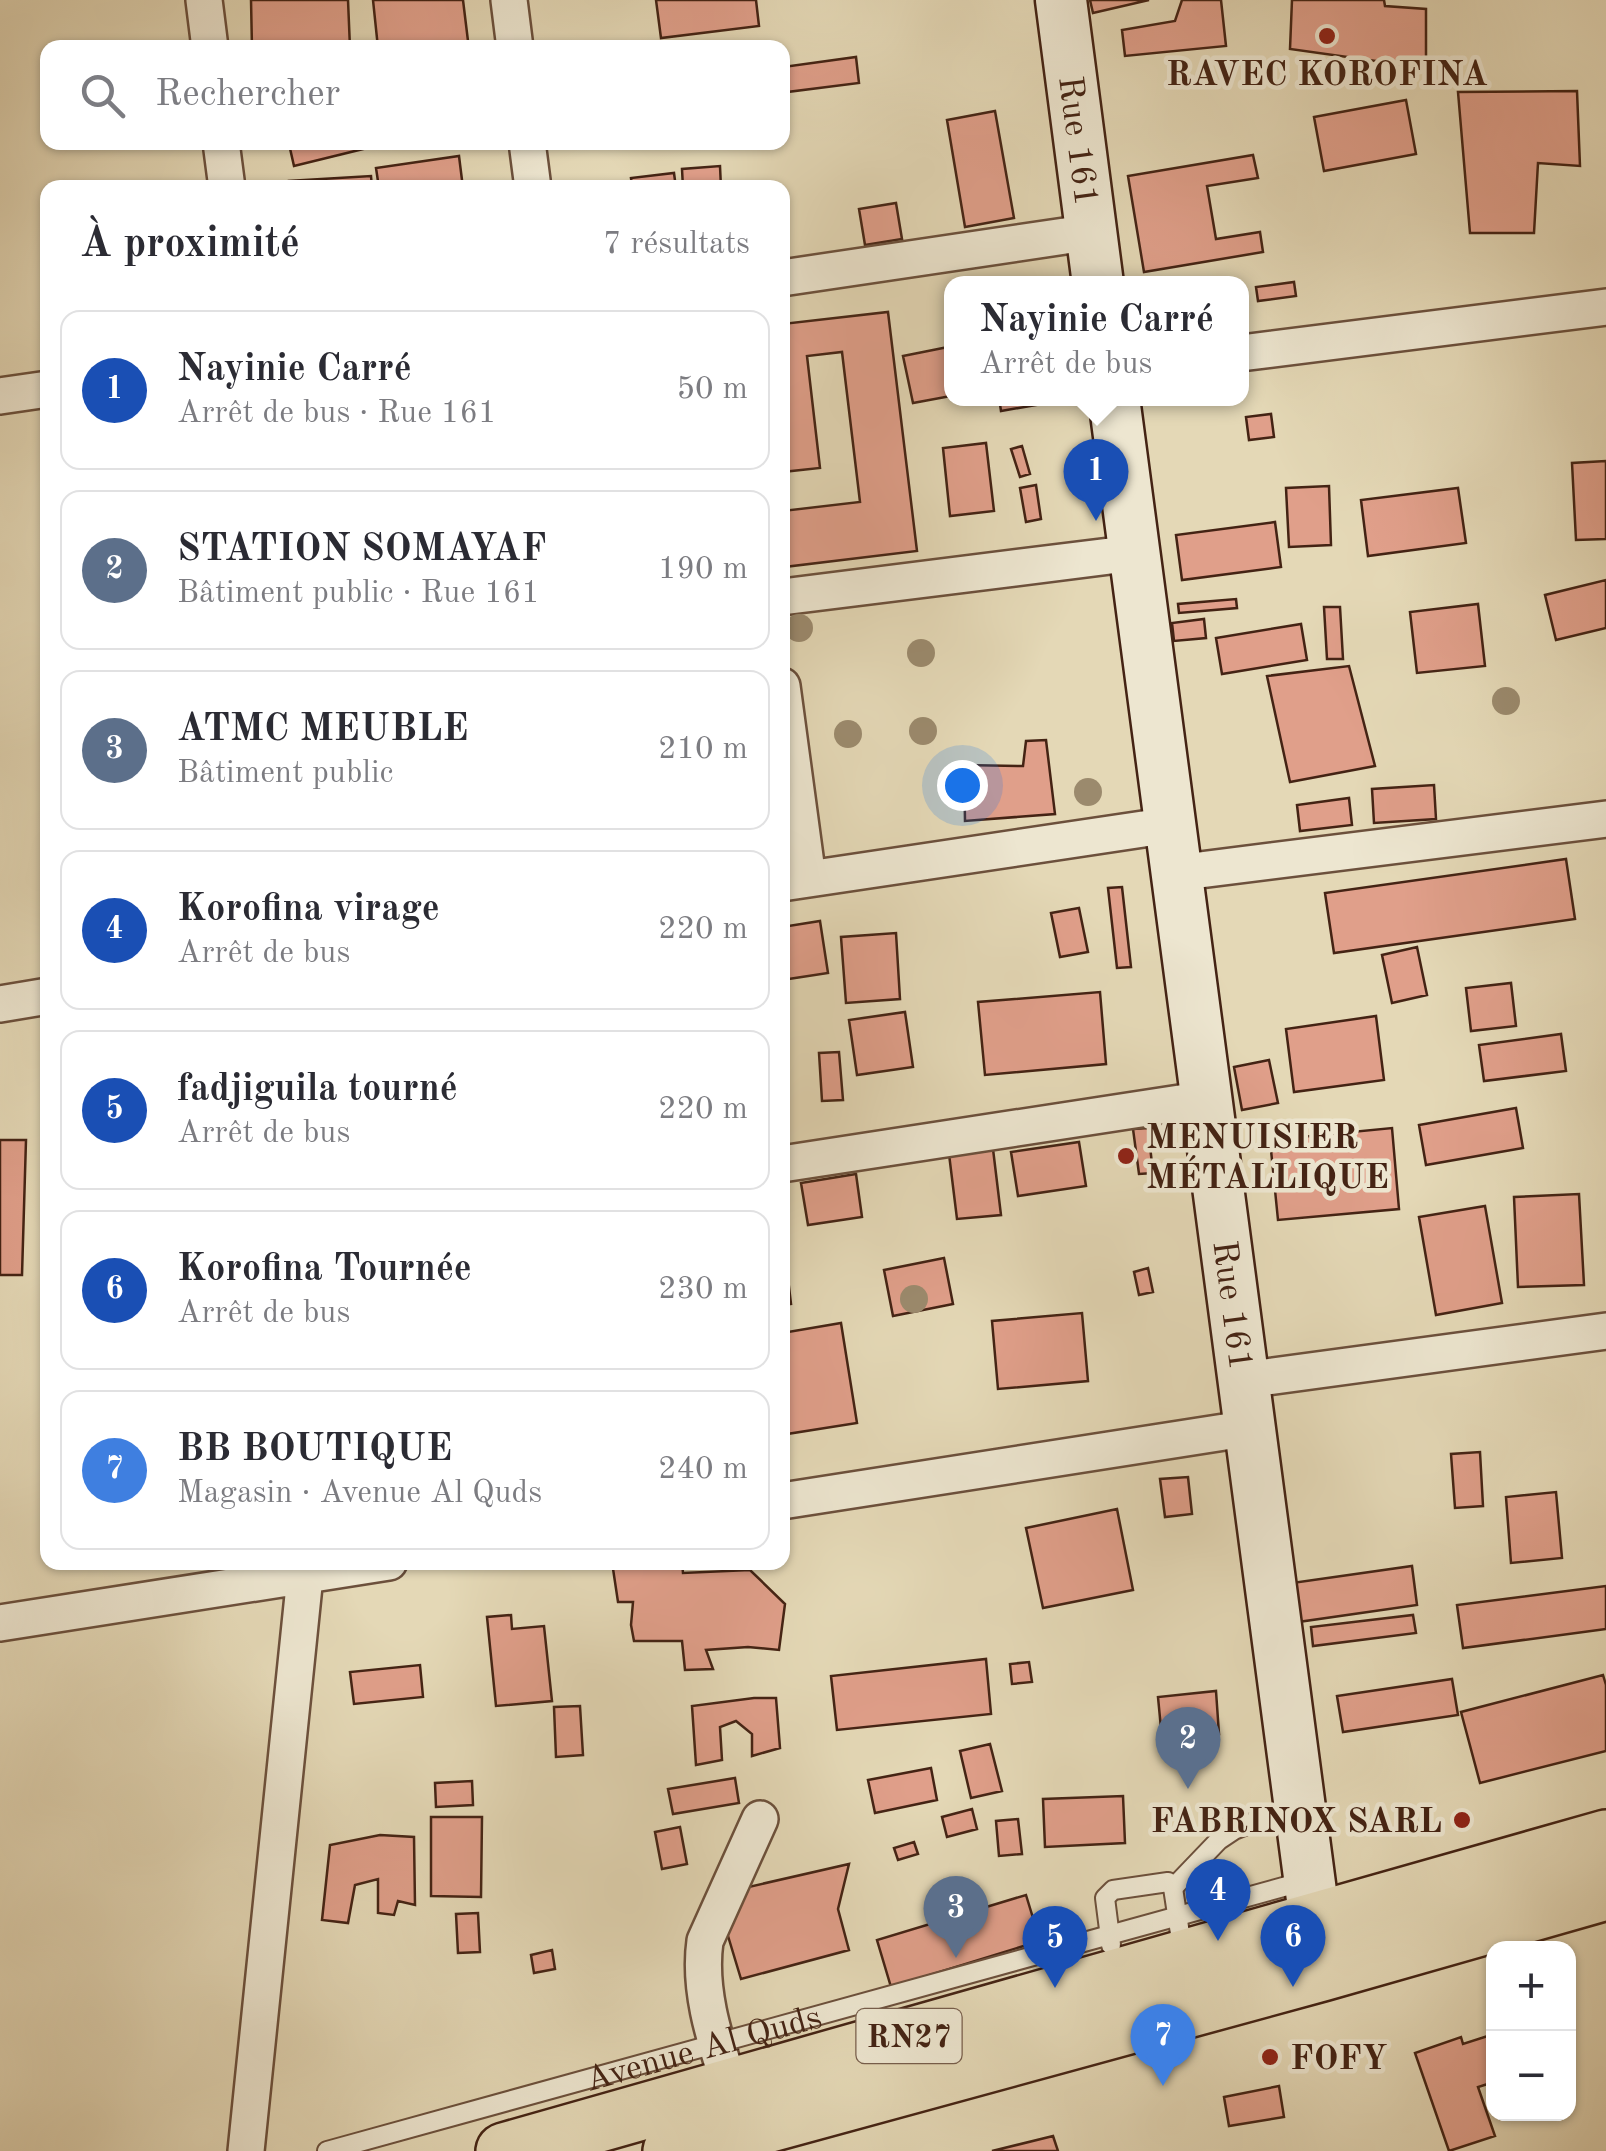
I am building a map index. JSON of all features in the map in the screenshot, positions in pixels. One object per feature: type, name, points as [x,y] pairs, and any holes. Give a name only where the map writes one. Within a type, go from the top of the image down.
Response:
[{"type":"main road","name":"Avenue Al Quds","points":[[671,2151],[1316,1925],[1606,1838]]},
{"type":"main road","name":"Avenue Al Quds","points":[[504,2151],[723,2065],[1181,1937],[1605,1897]]},
{"type":"street","points":[[204,0],[209,40]]},
{"type":"street","points":[[509,0],[514,40]]},
{"type":"street","name":"Rue 161","points":[[1061,0],[1097,276]]},
{"type":"street","points":[[222,150],[226,180]]},
{"type":"street","points":[[529,150],[532,180]]},
{"type":"street","points":[[790,277],[1092,232]]},
{"type":"street","points":[[1249,352],[1606,306]]},
{"type":"street","points":[[0,396],[40,390]]},
{"type":"street","name":"Rue 161","points":[[1115,406],[1316,1925]]},
{"type":"street","points":[[790,596],[1134,552]]},
{"type":"street","points":[[790,806],[795,881],[1173,848],[1606,820]]},
{"type":"street","points":[[0,1004],[40,997]]},
{"type":"street","points":[[790,1163],[1206,1099]]},
{"type":"street","points":[[790,1499],[1606,1331]]},
{"type":"street","points":[[0,1623],[164,1580],[305,1576],[341,1570]]},
{"type":"street","points":[[246,2151],[305,1576]]},
{"type":"street","points":[[723,2065],[702,1980],[705,1941],[760,1819]]},
{"type":"lane","points":[[1174,1888],[1219,1840],[1234,1830],[1300,1804]]},
{"type":"lane","points":[[1112,1956],[1105,1898],[1113,1890],[1168,1882],[1174,1888],[1181,1937]]},
{"type":"lane","name":"Avenue Al Quds","points":[[327,2151],[723,2065]]},
{"type":"building","points":[[251,0],[348,0],[350,40],[252,40]]},
{"type":"building","points":[[373,0],[463,0],[468,40],[377,40]]},
{"type":"building","points":[[656,0],[756,0],[759,26],[661,38]]},
{"type":"building","points":[[1090,0],[1149,0],[1093,13]]},
{"type":"building","points":[[1182,0],[1221,0],[1226,46],[1125,56],[1122,30],[1175,21]]},
{"type":"building","points":[[1292,0],[1384,0],[1385,6],[1426,9],[1426,68],[1290,49]]},
{"type":"building","points":[[856,57],[859,83],[790,92],[790,66]]},
{"type":"building","points":[[1577,91],[1580,166],[1538,163],[1534,233],[1470,233],[1458,92]]},
{"type":"building","points":[[1406,100],[1416,154],[1324,171],[1314,117]]},
{"type":"building","points":[[995,111],[1014,218],[965,227],[947,120]]},
{"type":"building","points":[[290,150],[359,150],[294,166]]},
{"type":"building","points":[[1253,155],[1258,178],[1207,186],[1216,239],[1260,232],[1263,252],[1144,272],[1128,176]]},
{"type":"building","points":[[459,156],[462,180],[378,180],[376,168]]},
{"type":"building","points":[[720,166],[721,180],[683,180],[682,169]]},
{"type":"building","points":[[674,173],[675,180],[631,180]]},
{"type":"building","points":[[371,176],[371,180],[305,180]]},
{"type":"building","points":[[896,203],[902,239],[865,245],[859,209]]},
{"type":"building","points":[[1294,282],[1296,296],[1258,301],[1256,287]]},
{"type":"building","points":[[888,312],[917,551],[790,566],[790,510],[860,502],[842,352],[807,356],[820,468],[790,471],[790,323]]},
{"type":"building","points":[[944,348],[944,397],[913,403],[903,356]]},
{"type":"building","points":[[1000,406],[1030,406],[1001,411]]},
{"type":"building","points":[[1271,414],[1274,437],[1249,440],[1246,417]]},
{"type":"building","points":[[986,443],[994,511],[950,516],[943,448]]},
{"type":"building","points":[[1022,446],[1030,474],[1020,477],[1011,449]]},
{"type":"building","points":[[1606,461],[1606,539],[1576,540],[1572,463]]},
{"type":"building","points":[[1036,485],[1041,519],[1026,522],[1020,488]]},
{"type":"building","points":[[1329,486],[1331,545],[1289,547],[1286,488]]},
{"type":"building","points":[[1458,488],[1466,543],[1368,556],[1361,500]]},
{"type":"building","points":[[1275,522],[1281,567],[1182,580],[1176,535]]},
{"type":"building","points":[[1606,580],[1606,628],[1556,640],[1545,595]]},
{"type":"building","points":[[1236,599],[1237,608],[1179,613],[1178,604]]},
{"type":"building","points":[[1478,604],[1485,666],[1417,673],[1410,612]]},
{"type":"building","points":[[1324,607],[1340,607],[1343,659],[1327,659]]},
{"type":"building","points":[[1204,619],[1206,638],[1174,641],[1172,623]]},
{"type":"building","points":[[1301,624],[1307,660],[1222,674],[1216,638]]},
{"type":"building","points":[[1349,666],[1375,766],[1290,782],[1267,676]]},
{"type":"building","points":[[1046,740],[1055,814],[965,821],[964,765],[1023,766],[1026,741]]},
{"type":"building","points":[[1434,785],[1436,819],[1374,823],[1372,789]]},
{"type":"building","points":[[1349,798],[1352,825],[1300,831],[1297,805]]},
{"type":"building","points":[[1566,859],[1575,919],[1334,953],[1325,893]]},
{"type":"building","points":[[1122,887],[1131,967],[1117,968],[1108,888]]},
{"type":"building","points":[[1079,908],[1088,952],[1060,957],[1051,913]]},
{"type":"building","points":[[820,921],[828,973],[790,979],[790,926]]},
{"type":"building","points":[[896,933],[900,999],[846,1003],[841,937]]},
{"type":"building","points":[[1417,947],[1427,995],[1392,1003],[1382,955]]},
{"type":"building","points":[[1511,983],[1516,1026],[1471,1031],[1466,988]]},
{"type":"building","points":[[1100,992],[1106,1064],[985,1075],[978,1002]]},
{"type":"building","points":[[905,1012],[913,1067],[857,1075],[849,1020]]},
{"type":"building","points":[[1376,1016],[1384,1080],[1294,1092],[1286,1029]]},
{"type":"building","points":[[1561,1034],[1566,1071],[1484,1081],[1479,1045]]},
{"type":"building","points":[[839,1052],[843,1100],[822,1101],[819,1053]]},
{"type":"building","points":[[1269,1060],[1278,1103],[1242,1110],[1234,1067]]},
{"type":"building","points":[[1516,1108],[1523,1148],[1426,1165],[1419,1125]]},
{"type":"building","points":[[1148,1128],[1153,1173],[1139,1174],[1133,1129]]},
{"type":"building","points":[[1392,1128],[1399,1209],[1278,1220],[1270,1140]]},
{"type":"building","points":[[0,1140],[26,1140],[22,1275],[0,1275]]},
{"type":"building","points":[[1079,1142],[1086,1186],[1018,1196],[1011,1152]]},
{"type":"building","points":[[993,1149],[1001,1215],[957,1219],[949,1154]]},
{"type":"building","points":[[856,1174],[862,1217],[808,1225],[801,1183]]},
{"type":"building","points":[[1579,1194],[1584,1285],[1518,1287],[1514,1197]]},
{"type":"building","points":[[1485,1206],[1502,1303],[1436,1315],[1419,1217]]},
{"type":"building","points":[[944,1258],[953,1304],[893,1316],[884,1270]]},
{"type":"building","points":[[1148,1268],[1153,1292],[1139,1295],[1134,1272]]},
{"type":"building","points":[[1082,1313],[1088,1381],[998,1389],[992,1321]]},
{"type":"building","points":[[841,1323],[857,1423],[790,1434],[790,1332]]},
{"type":"building","points":[[1480,1452],[1483,1506],[1455,1508],[1451,1454]]},
{"type":"building","points":[[1188,1477],[1192,1514],[1165,1517],[1160,1479]]},
{"type":"building","points":[[1556,1492],[1562,1558],[1511,1563],[1506,1497]]},
{"type":"building","points":[[1117,1509],[1133,1590],[1043,1608],[1026,1528]]},
{"type":"building","points":[[1412,1566],[1417,1605],[1298,1622],[1292,1583]]},
{"type":"building","points":[[613,1570],[683,1573],[750,1570],[785,1604],[779,1650],[706,1650],[713,1669],[685,1670],[682,1641],[634,1641],[633,1602],[618,1602]]},
{"type":"building","points":[[1606,1586],[1606,1629],[1463,1648],[1457,1605]]},
{"type":"building","points":[[511,1615],[512,1629],[544,1626],[552,1701],[496,1706],[487,1617]]},
{"type":"building","points":[[1413,1615],[1416,1633],[1313,1646],[1311,1627]]},
{"type":"building","points":[[986,1659],[991,1714],[837,1730],[831,1676]]},
{"type":"building","points":[[1029,1662],[1032,1682],[1012,1684],[1010,1664]]},
{"type":"building","points":[[420,1665],[423,1697],[354,1704],[350,1672]]},
{"type":"building","points":[[1603,1675],[1606,1751],[1480,1783],[1461,1712]]},
{"type":"building","points":[[1452,1679],[1458,1715],[1343,1732],[1337,1696]]},
{"type":"building","points":[[1216,1691],[1219,1734],[1162,1739],[1158,1697]]},
{"type":"building","points":[[776,1698],[780,1748],[752,1756],[752,1734],[736,1721],[720,1727],[722,1760],[696,1765],[692,1706]]},
{"type":"building","points":[[580,1706],[583,1755],[556,1757],[554,1707]]},
{"type":"building","points":[[990,1744],[1002,1791],[971,1798],[960,1751]]},
{"type":"building","points":[[931,1768],[937,1800],[875,1813],[868,1780]]},
{"type":"building","points":[[735,1778],[739,1803],[673,1814],[668,1789]]},
{"type":"building","points":[[472,1781],[473,1805],[436,1807],[435,1783]]},
{"type":"building","points":[[1123,1796],[1125,1843],[1045,1847],[1043,1799]]},
{"type":"building","points":[[972,1809],[977,1829],[947,1837],[942,1817]]},
{"type":"building","points":[[431,1817],[482,1817],[481,1897],[431,1896]]},
{"type":"building","points":[[1018,1819],[1022,1854],[999,1856],[996,1821]]},
{"type":"building","points":[[680,1827],[687,1864],[662,1869],[655,1832]]},
{"type":"building","points":[[380,1835],[414,1837],[415,1905],[398,1901],[394,1915],[378,1913],[378,1879],[355,1885],[348,1923],[322,1920],[330,1845]]},
{"type":"building","points":[[914,1842],[918,1854],[898,1860],[894,1848]]},
{"type":"building","points":[[849,1864],[838,1909],[849,1950],[741,1979],[725,1926],[731,1891]]},
{"type":"building","points":[[1026,1895],[1040,1941],[891,1987],[877,1940]]},
{"type":"building","points":[[478,1913],[480,1952],[458,1953],[456,1914]]},
{"type":"building","points":[[552,1950],[555,1969],[534,1973],[531,1955]]},
{"type":"building","points":[[1461,2037],[1463,2044],[1486,2037],[1486,2084],[1478,2087],[1486,2121],[1490,2121],[1495,2136],[1449,2151],[1415,2053]]},
{"type":"building","points":[[1279,2086],[1284,2117],[1229,2126],[1224,2097]]},
{"type":"building","points":[[1053,2136],[1058,2151],[992,2151]]},
{"type":"place","name":"RAVEC KOROFINA","points":[[1327,36]]},
{"type":"place","name":"Nayinie Carré","points":[[1096,521]]},
{"type":"place","name":"MENUISIER MÉTALLIQUE","points":[[1126,1156]]},
{"type":"place","name":"STATION SOMAYAF","points":[[1188,1789]]},
{"type":"place","name":"FABRINOX SARL","points":[[1462,1820]]},
{"type":"place","name":"Korofina virage","points":[[1218,1941]]},
{"type":"place","name":"ATMC MEUBLE","points":[[956,1958]]},
{"type":"place","name":"Korofina Tournée","points":[[1293,1987]]},
{"type":"place","name":"fadjiguila tourné","points":[[1055,1988]]},
{"type":"place","name":"FOFY","points":[[1270,2057]]},
{"type":"place","name":"BB BOUTIQUE","points":[[1163,2086]]}]
